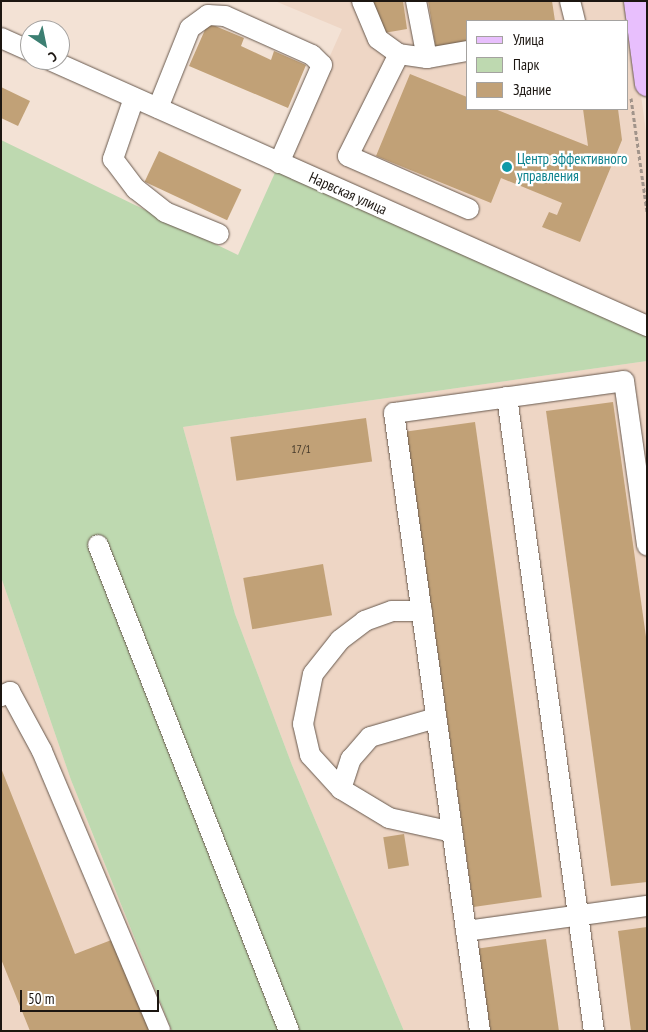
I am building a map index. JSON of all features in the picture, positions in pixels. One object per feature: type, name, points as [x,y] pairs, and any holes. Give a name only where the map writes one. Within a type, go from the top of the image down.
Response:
[{"type":"main road","points":[[634,15],[639,90]]},
{"type":"street","points":[[362,1],[378,39],[399,54],[426,58],[466,51]]},
{"type":"street","points":[[416,1],[426,58]]},
{"type":"street","points":[[570,1],[575,20]]},
{"type":"street","points":[[158,108],[190,28],[208,15],[226,16],[303,51],[322,65],[279,163]]},
{"type":"street","points":[[1,38],[20,47]]},
{"type":"street","points":[[399,54],[348,156],[469,209]]},
{"type":"street","name":"Нарвская улица","points":[[70,69],[647,326]]},
{"type":"street","points":[[134,98],[113,159],[136,189],[165,212],[218,234]]},
{"type":"street","points":[[480,1031],[394,413],[624,381],[647,545]]},
{"type":"street","points":[[507,397],[594,1031]]},
{"type":"street","points":[[98,544],[289,1031]]},
{"type":"street","points":[[422,611],[392,611],[365,621],[340,640],[313,674],[303,724],[310,755],[341,790],[389,818],[452,832]]},
{"type":"street","points":[[1,696],[10,692],[42,751],[160,1031]]},
{"type":"street","points":[[341,790],[351,759],[370,737],[436,718]]},
{"type":"street","points":[[466,932],[647,906]]},
{"type":"path","points":[[639,90],[647,212]]},
{"type":"shaded area","points":[[275,1],[628,1],[647,139],[647,322],[283,161],[342,29]]},
{"type":"shaded area","points":[[647,361],[647,1031],[404,1031],[292,765],[235,614],[183,427]]},
{"type":"shaded area","points":[[1,577],[71,780],[172,1031],[1,1031]]},
{"type":"green space","points":[[1,140],[238,255],[278,166],[647,330],[647,361],[183,427],[235,614],[292,765],[404,1031],[172,1031],[71,780],[1,577]]},
{"type":"building","points":[[373,1],[403,1],[407,29],[378,34]]},
{"type":"building","points":[[428,1],[552,1],[555,20],[466,20],[466,44],[436,49]]},
{"type":"building","points":[[208,23],[244,38],[241,46],[271,60],[274,51],[306,65],[288,108],[189,66]]},
{"type":"building","name":"Центр эффективного управления","points":[[410,74],[466,97],[466,110],[498,110],[588,146],[583,110],[618,110],[622,140],[580,242],[542,227],[549,212],[557,215],[562,203],[501,178],[491,203],[376,156]]},
{"type":"building","points":[[1,87],[30,101],[18,126],[1,118]]},
{"type":"building","points":[[159,151],[241,189],[227,220],[145,182]]},
{"type":"building","points":[[613,402],[647,644],[647,882],[611,886],[546,411]]},
{"type":"building","points":[[366,418],[372,462],[236,481],[230,437]]},
{"type":"building","points":[[475,422],[542,897],[473,907],[407,432]]},
{"type":"building","points":[[323,564],[332,615],[252,629],[243,578]]},
{"type":"building","points":[[1,768],[75,954],[114,939],[151,1031],[30,1031],[1,959]]},
{"type":"building","points":[[404,834],[409,866],[388,869],[383,837]]},
{"type":"building","points":[[647,927],[647,1031],[631,1031],[618,931]]},
{"type":"building","points":[[546,939],[559,1031],[490,1031],[479,948]]},
{"type":"place","name":"Центр эффективного управления","points":[[507,167]]}]
